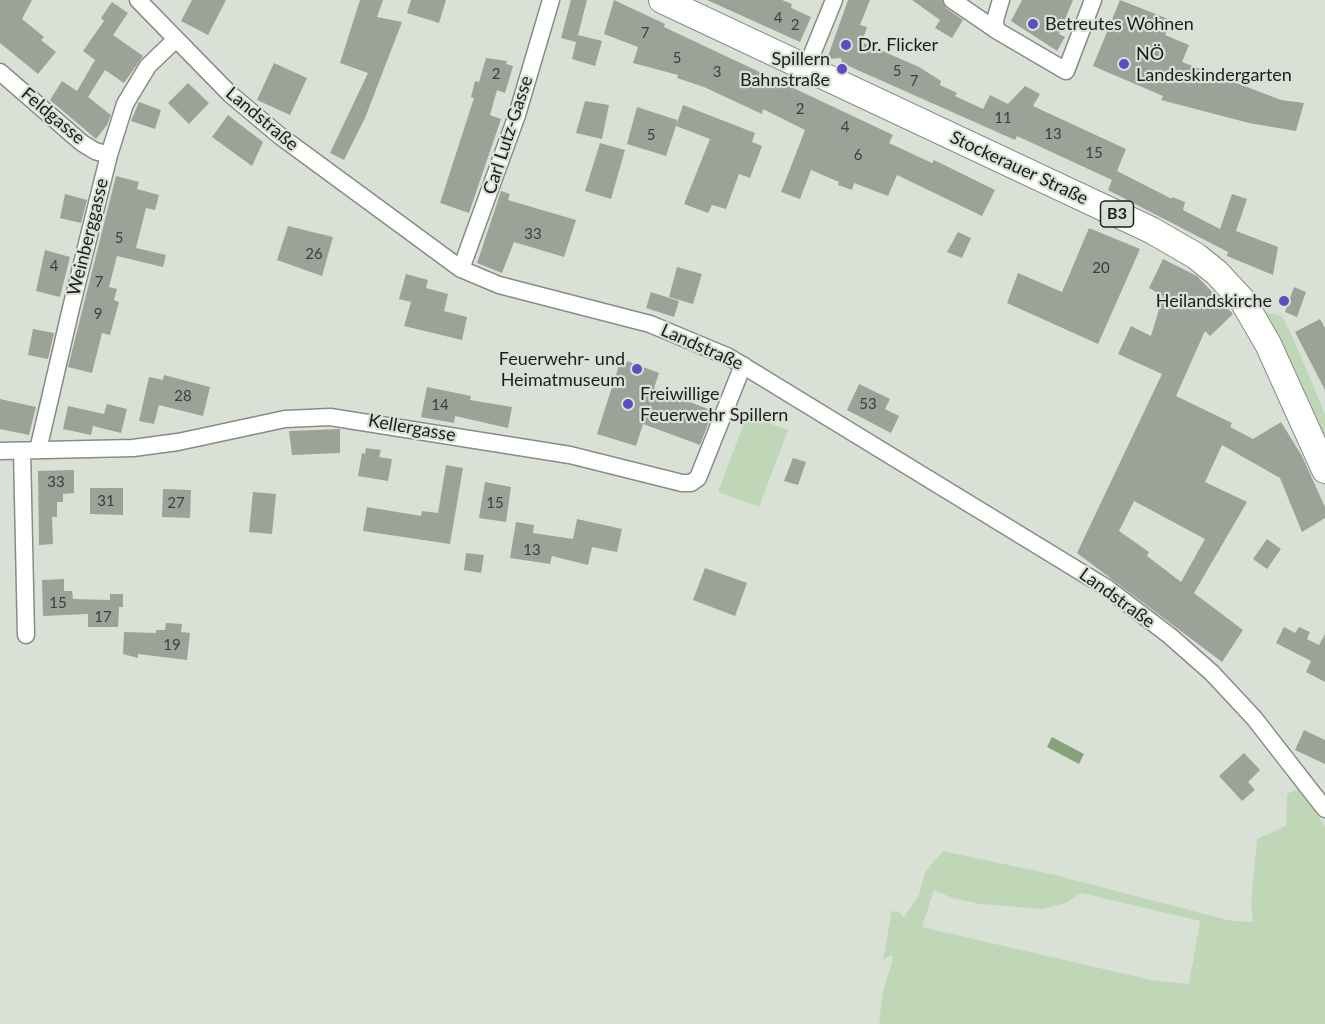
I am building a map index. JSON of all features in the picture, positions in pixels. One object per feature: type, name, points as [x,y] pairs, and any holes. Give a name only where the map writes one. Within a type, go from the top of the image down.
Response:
[{"type":"main road","name":"B3","points":[[662,0],[807,69]]},
{"type":"main road","name":"Stockerauer Straße","points":[[807,69],[1150,230],[1196,256],[1217,273],[1243,301],[1268,344],[1325,470]]},
{"type":"street","name":"Landstraße","points":[[138,0],[230,94],[280,136],[461,269],[499,285],[650,324],[743,365],[985,516],[1074,567],[1141,614],[1190,653],[1233,695],[1325,809]]},
{"type":"street","name":"Carl Lutz-Gasse","points":[[461,269],[517,115],[551,0]]},
{"type":"street","points":[[807,69],[834,0]]},
{"type":"street","points":[[952,0],[996,30],[1066,71],[1094,0]]},
{"type":"street","points":[[996,30],[995,20],[1001,0]]},
{"type":"street","name":"Weinberggasse","points":[[26,636],[30,451],[109,154],[125,104],[135,84],[148,66],[175,40]]},
{"type":"street","name":"Feldgasse","points":[[0,72],[82,143],[95,151],[109,154]]},
{"type":"street","name":"Kellergasse","points":[[0,451],[133,448],[285,419],[330,417],[570,455],[682,483],[691,483],[698,478],[743,365]]},
{"type":"shaded area","points":[[1264,312],[1282,316],[1293,338],[1325,414],[1325,445]]},
{"type":"shaded area","points":[[747,415],[788,430],[759,507],[718,492]]},
{"type":"shaded area","points":[[1052,737],[1084,754],[1079,764],[1047,747]]},
{"type":"shaded area","points":[[1301,787],[1325,827],[1325,1024],[879,1024],[883,991],[893,959],[892,955],[883,959],[892,911],[899,912],[904,917],[919,895],[925,872],[943,851],[1055,875],[1232,921],[1253,922],[1251,903],[1257,839],[1286,826],[1287,794]],"holes":[[[934,890],[952,898],[980,904],[1042,909],[1066,903],[1081,893],[1200,921],[1189,984],[1151,980],[922,927]]]},
{"type":"building","points":[[0,0],[32,0],[22,19],[44,37],[41,40],[56,52],[38,74],[0,43]]},
{"type":"building","points":[[192,0],[226,0],[208,35],[181,21]]},
{"type":"building","points":[[360,0],[383,0],[377,17],[402,22],[365,118],[344,160],[330,153],[368,73],[340,63]]},
{"type":"building","points":[[411,0],[446,0],[439,23],[407,13]]},
{"type":"building","points":[[571,0],[587,0],[578,35],[602,41],[595,66],[572,59],[576,42],[561,38]]},
{"type":"building","points":[[614,0],[665,24],[664,27],[893,135],[889,143],[932,163],[934,160],[995,190],[982,216],[897,175],[888,196],[854,183],[852,190],[811,170],[800,199],[781,192],[805,130],[763,109],[762,114],[704,87],[677,78],[678,75],[633,63],[638,47],[604,34]]},
{"type":"building","points":[[707,0],[782,0],[792,4],[791,8],[811,17],[800,42]]},
{"type":"building","points":[[848,0],[870,0],[860,25],[867,27],[862,42],[919,67],[941,81],[940,85],[957,93],[955,96],[983,109],[990,95],[1008,104],[1025,86],[1040,94],[1033,106],[1126,149],[1117,171],[1172,199],[1172,197],[1185,202],[1183,210],[1220,229],[1232,194],[1247,199],[1236,231],[1278,247],[1273,275],[1227,256],[1228,252],[1108,190],[1112,180],[1017,136],[1015,140],[853,68],[842,63],[841,58],[827,59]]},
{"type":"building","points":[[912,0],[942,0],[946,8],[963,20],[952,38],[935,28],[940,20]]},
{"type":"building","name":"Betreutes Wohnen","points":[[1022,0],[1073,0],[1059,34],[1065,37],[1057,51],[1011,21]]},
{"type":"building","name":"NÖ Landeskindergarten","points":[[1120,0],[1171,20],[1165,35],[1189,45],[1182,62],[1281,100],[1304,103],[1296,131],[1249,123],[1161,100],[1163,96],[1093,66]]},
{"type":"building","points":[[112,2],[128,13],[113,35],[143,56],[124,83],[105,70],[88,97],[111,115],[107,125],[96,139],[50,100],[62,81],[77,91],[95,60],[83,51],[104,21],[101,18]]},
{"type":"building","points":[[486,58],[507,61],[506,64],[513,66],[505,93],[497,90],[490,115],[501,119],[469,213],[440,203],[474,98],[471,97],[475,81],[479,82]]},
{"type":"building","points":[[274,63],[307,78],[290,115],[257,100]]},
{"type":"building","points":[[188,83],[209,103],[189,124],[168,103]]},
{"type":"building","points":[[585,101],[609,105],[602,139],[576,133]]},
{"type":"building","points":[[139,102],[161,110],[155,129],[131,121]]},
{"type":"building","points":[[683,105],[755,133],[752,142],[762,146],[750,178],[739,174],[726,209],[712,205],[708,213],[684,204],[710,139],[676,126]]},
{"type":"building","points":[[637,107],[677,120],[666,156],[627,144]]},
{"type":"building","points":[[228,115],[263,142],[252,166],[212,137]]},
{"type":"building","points":[[600,143],[625,150],[611,199],[585,191]]},
{"type":"building","points":[[116,176],[139,182],[137,189],[159,195],[155,210],[146,208],[136,248],[166,255],[163,267],[117,256],[109,287],[117,289],[114,300],[119,302],[110,335],[102,333],[92,373],[68,367]]},
{"type":"building","points":[[501,191],[510,194],[508,200],[576,220],[564,257],[514,242],[502,273],[477,263]]},
{"type":"building","points":[[65,194],[87,200],[81,223],[60,218]]},
{"type":"building","points":[[288,226],[333,237],[322,276],[277,260]]},
{"type":"building","points":[[1089,228],[1140,249],[1098,344],[1007,303],[1018,273],[1062,292]]},
{"type":"building","points":[[958,232],[971,238],[962,258],[947,252]]},
{"type":"building","points":[[45,250],[70,257],[60,297],[36,291]]},
{"type":"building","points":[[1163,259],[1197,276],[1233,314],[1210,336],[1205,331],[1176,396],[1232,423],[1230,427],[1253,439],[1281,422],[1302,456],[1325,507],[1325,518],[1302,532],[1280,478],[1222,445],[1205,482],[1247,502],[1194,593],[1243,630],[1222,662],[1077,553],[1162,374],[1118,354],[1131,326],[1151,336],[1163,296],[1149,288]],"holes":[[[1134,501],[1205,539],[1181,582],[1147,556],[1149,552],[1119,531]]]},
{"type":"building","points":[[677,267],[702,274],[693,304],[669,297]]},
{"type":"building","points":[[406,274],[428,280],[426,288],[448,294],[444,311],[467,317],[462,340],[404,326],[411,302],[399,299]]},
{"type":"building","points":[[1294,287],[1306,292],[1297,317],[1285,312]]},
{"type":"building","points":[[651,292],[679,301],[674,317],[646,308]]},
{"type":"building","points":[[1320,319],[1325,328],[1325,390],[1295,332]]},
{"type":"building","points":[[33,329],[54,333],[48,359],[28,355]]},
{"type":"building","points":[[627,361],[659,373],[654,388],[713,411],[700,445],[643,424],[636,446],[597,434],[620,362],[627,363]]},
{"type":"building","points":[[164,375],[210,387],[203,416],[159,405],[154,424],[139,421],[149,377],[163,380]]},
{"type":"building","points":[[859,384],[890,399],[885,409],[899,416],[891,433],[847,410]]},
{"type":"building","points":[[427,387],[471,396],[470,400],[512,407],[508,428],[455,416],[454,423],[421,417]]},
{"type":"building","points":[[0,399],[36,407],[29,435],[0,429]]},
{"type":"building","points":[[107,404],[127,409],[121,433],[93,426],[91,435],[63,429],[68,406],[104,414]]},
{"type":"building","points":[[340,429],[340,453],[292,455],[289,431]]},
{"type":"building","points":[[366,448],[381,450],[379,457],[392,459],[388,481],[358,476],[362,453],[365,454]]},
{"type":"building","points":[[793,458],[806,462],[798,485],[784,481]]},
{"type":"building","points":[[446,465],[463,468],[450,544],[363,531],[367,507],[421,516],[422,511],[438,513]]},
{"type":"building","points":[[74,470],[74,493],[63,494],[63,502],[57,502],[57,517],[52,517],[53,544],[39,545],[38,471]]},
{"type":"building","points":[[485,482],[511,487],[506,522],[479,518]]},
{"type":"building","points":[[90,488],[123,488],[123,515],[90,514]]},
{"type":"building","points":[[163,489],[191,490],[190,518],[162,517]]},
{"type":"building","points":[[253,492],[276,494],[272,534],[249,532]]},
{"type":"building","points":[[577,519],[622,529],[617,552],[592,547],[588,565],[552,556],[550,564],[510,558],[516,522],[534,525],[533,533],[573,539]]},
{"type":"building","points":[[1267,539],[1281,549],[1267,569],[1253,559]]},
{"type":"building","points":[[466,553],[484,555],[481,573],[464,570]]},
{"type":"building","points":[[705,568],[747,583],[735,616],[693,600]]},
{"type":"building","points":[[64,579],[64,591],[72,591],[73,599],[110,600],[110,594],[123,594],[123,607],[119,607],[118,627],[88,627],[88,614],[43,616],[42,580]]},
{"type":"building","points":[[166,623],[182,624],[181,632],[190,633],[187,660],[138,654],[138,658],[123,654],[124,632],[156,633],[156,630],[165,630]]},
{"type":"building","points":[[1284,627],[1295,633],[1299,627],[1310,632],[1307,639],[1319,645],[1325,634],[1325,682],[1306,672],[1311,661],[1276,643]]},
{"type":"building","points":[[1304,730],[1325,740],[1325,764],[1295,750]]},
{"type":"building","points":[[1244,753],[1260,770],[1248,782],[1255,790],[1242,801],[1219,776]]},
{"type":"place","name":"Betreutes Wohnen","points":[[1033,24]]},
{"type":"place","name":"Dr. Flicker","points":[[846,45]]},
{"type":"place","name":"NÖ Landeskindergarten","points":[[1124,64]]},
{"type":"place","name":"Spillern Bahnstraße","points":[[842,69]]},
{"type":"place","name":"Heilandskirche","points":[[1284,301]]},
{"type":"place","name":"Feuerwehr- und Heimatmuseum","points":[[637,369]]},
{"type":"place","name":"Freiwillige Feuerwehr Spillern","points":[[628,404]]}]
